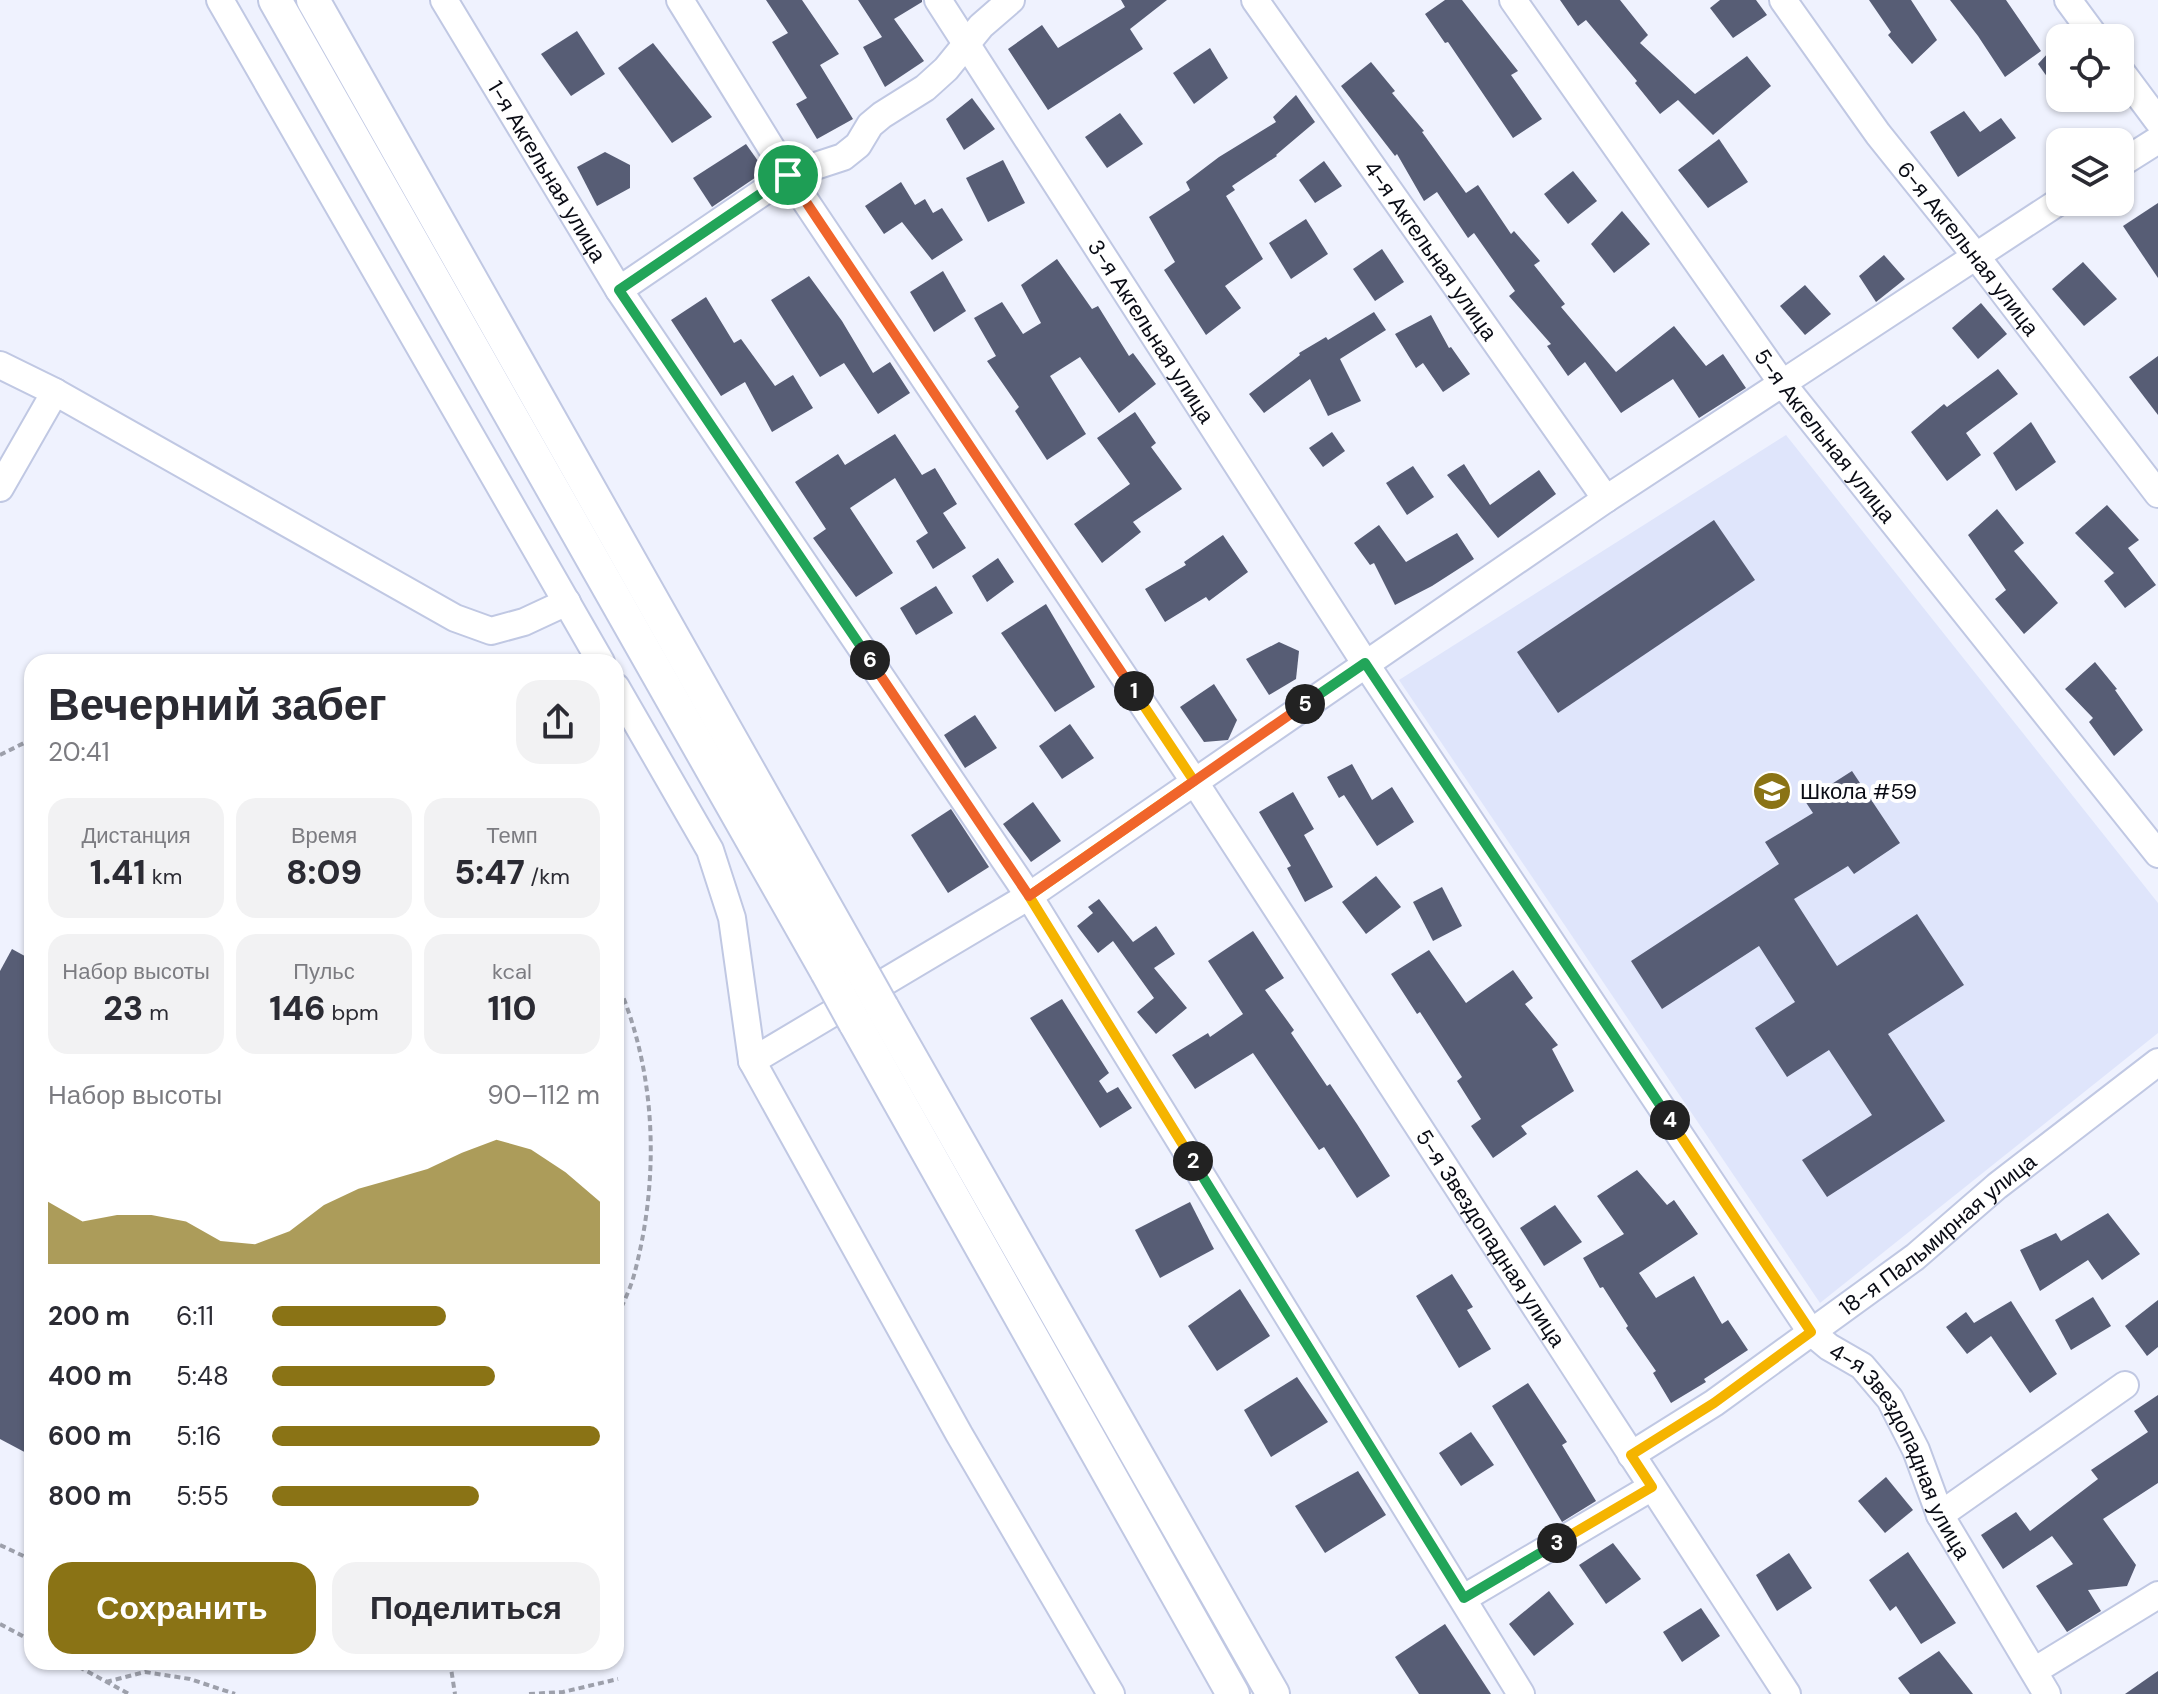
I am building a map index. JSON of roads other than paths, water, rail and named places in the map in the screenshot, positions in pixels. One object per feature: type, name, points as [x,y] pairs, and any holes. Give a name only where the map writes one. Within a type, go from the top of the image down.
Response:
[{"type":"main road","points":[[275,0],[841,965]]},
{"type":"main road","points":[[313,0],[869,1015],[1233,1694]]},
{"type":"main road","points":[[869,1015],[1273,1694]]},
{"type":"street","points":[[220,0],[596,654]]},
{"type":"street","name":"1-я Акгельная улица","points":[[444,0],[619,290],[1029,896],[1521,1694]]},
{"type":"street","name":"5-я Звездопадная улица","points":[[680,0],[788,175],[1194,781],[1787,1694]]},
{"type":"street","name":"3-я Акгельная улица","points":[[938,0],[1365,663]]},
{"type":"street","points":[[619,290],[788,175],[843,157],[858,145],[870,125],[925,88],[946,69],[965,43],[1011,0]]},
{"type":"street","name":"4-я Акгельная улица","points":[[1255,0],[1606,499]]},
{"type":"street","name":"5-я Акгельная улица","points":[[1513,0],[1782,383],[2158,854]]},
{"type":"street","name":"6-я Акгельная улица","points":[[1783,0],[1878,134],[2158,494]]},
{"type":"street","points":[[2068,0],[2086,24]]},
{"type":"street","points":[[2134,89],[2158,121]]},
{"type":"street","points":[[2134,155],[2158,140]]},
{"type":"street","points":[[752,1061],[1029,896],[1606,499],[2046,210]]},
{"type":"street","points":[[0,365],[55,392],[455,618],[491,631],[524,622],[567,602]]},
{"type":"street","points":[[0,488],[55,392]]},
{"type":"street","name":"4-я Звездопадная улица","points":[[1365,663],[1811,1332],[1829,1347],[1862,1366],[1890,1399],[1916,1450],[1940,1515],[2040,1683]]},
{"type":"street","points":[[624,701],[710,850],[732,918],[752,1061],[959,1434],[1111,1694]]},
{"type":"street","name":"18-я Пальмирная улица","points":[[1631,1455],[1714,1403],[1915,1257],[1997,1186],[2158,1062]]},
{"type":"street","points":[[1940,1515],[2125,1385]]},
{"type":"street","points":[[1464,1598],[1652,1487]]},
{"type":"street","points":[[2040,1683],[2158,1595]]},
{"type":"place","name":"Школа #59","points":[[1772,791]]}]
